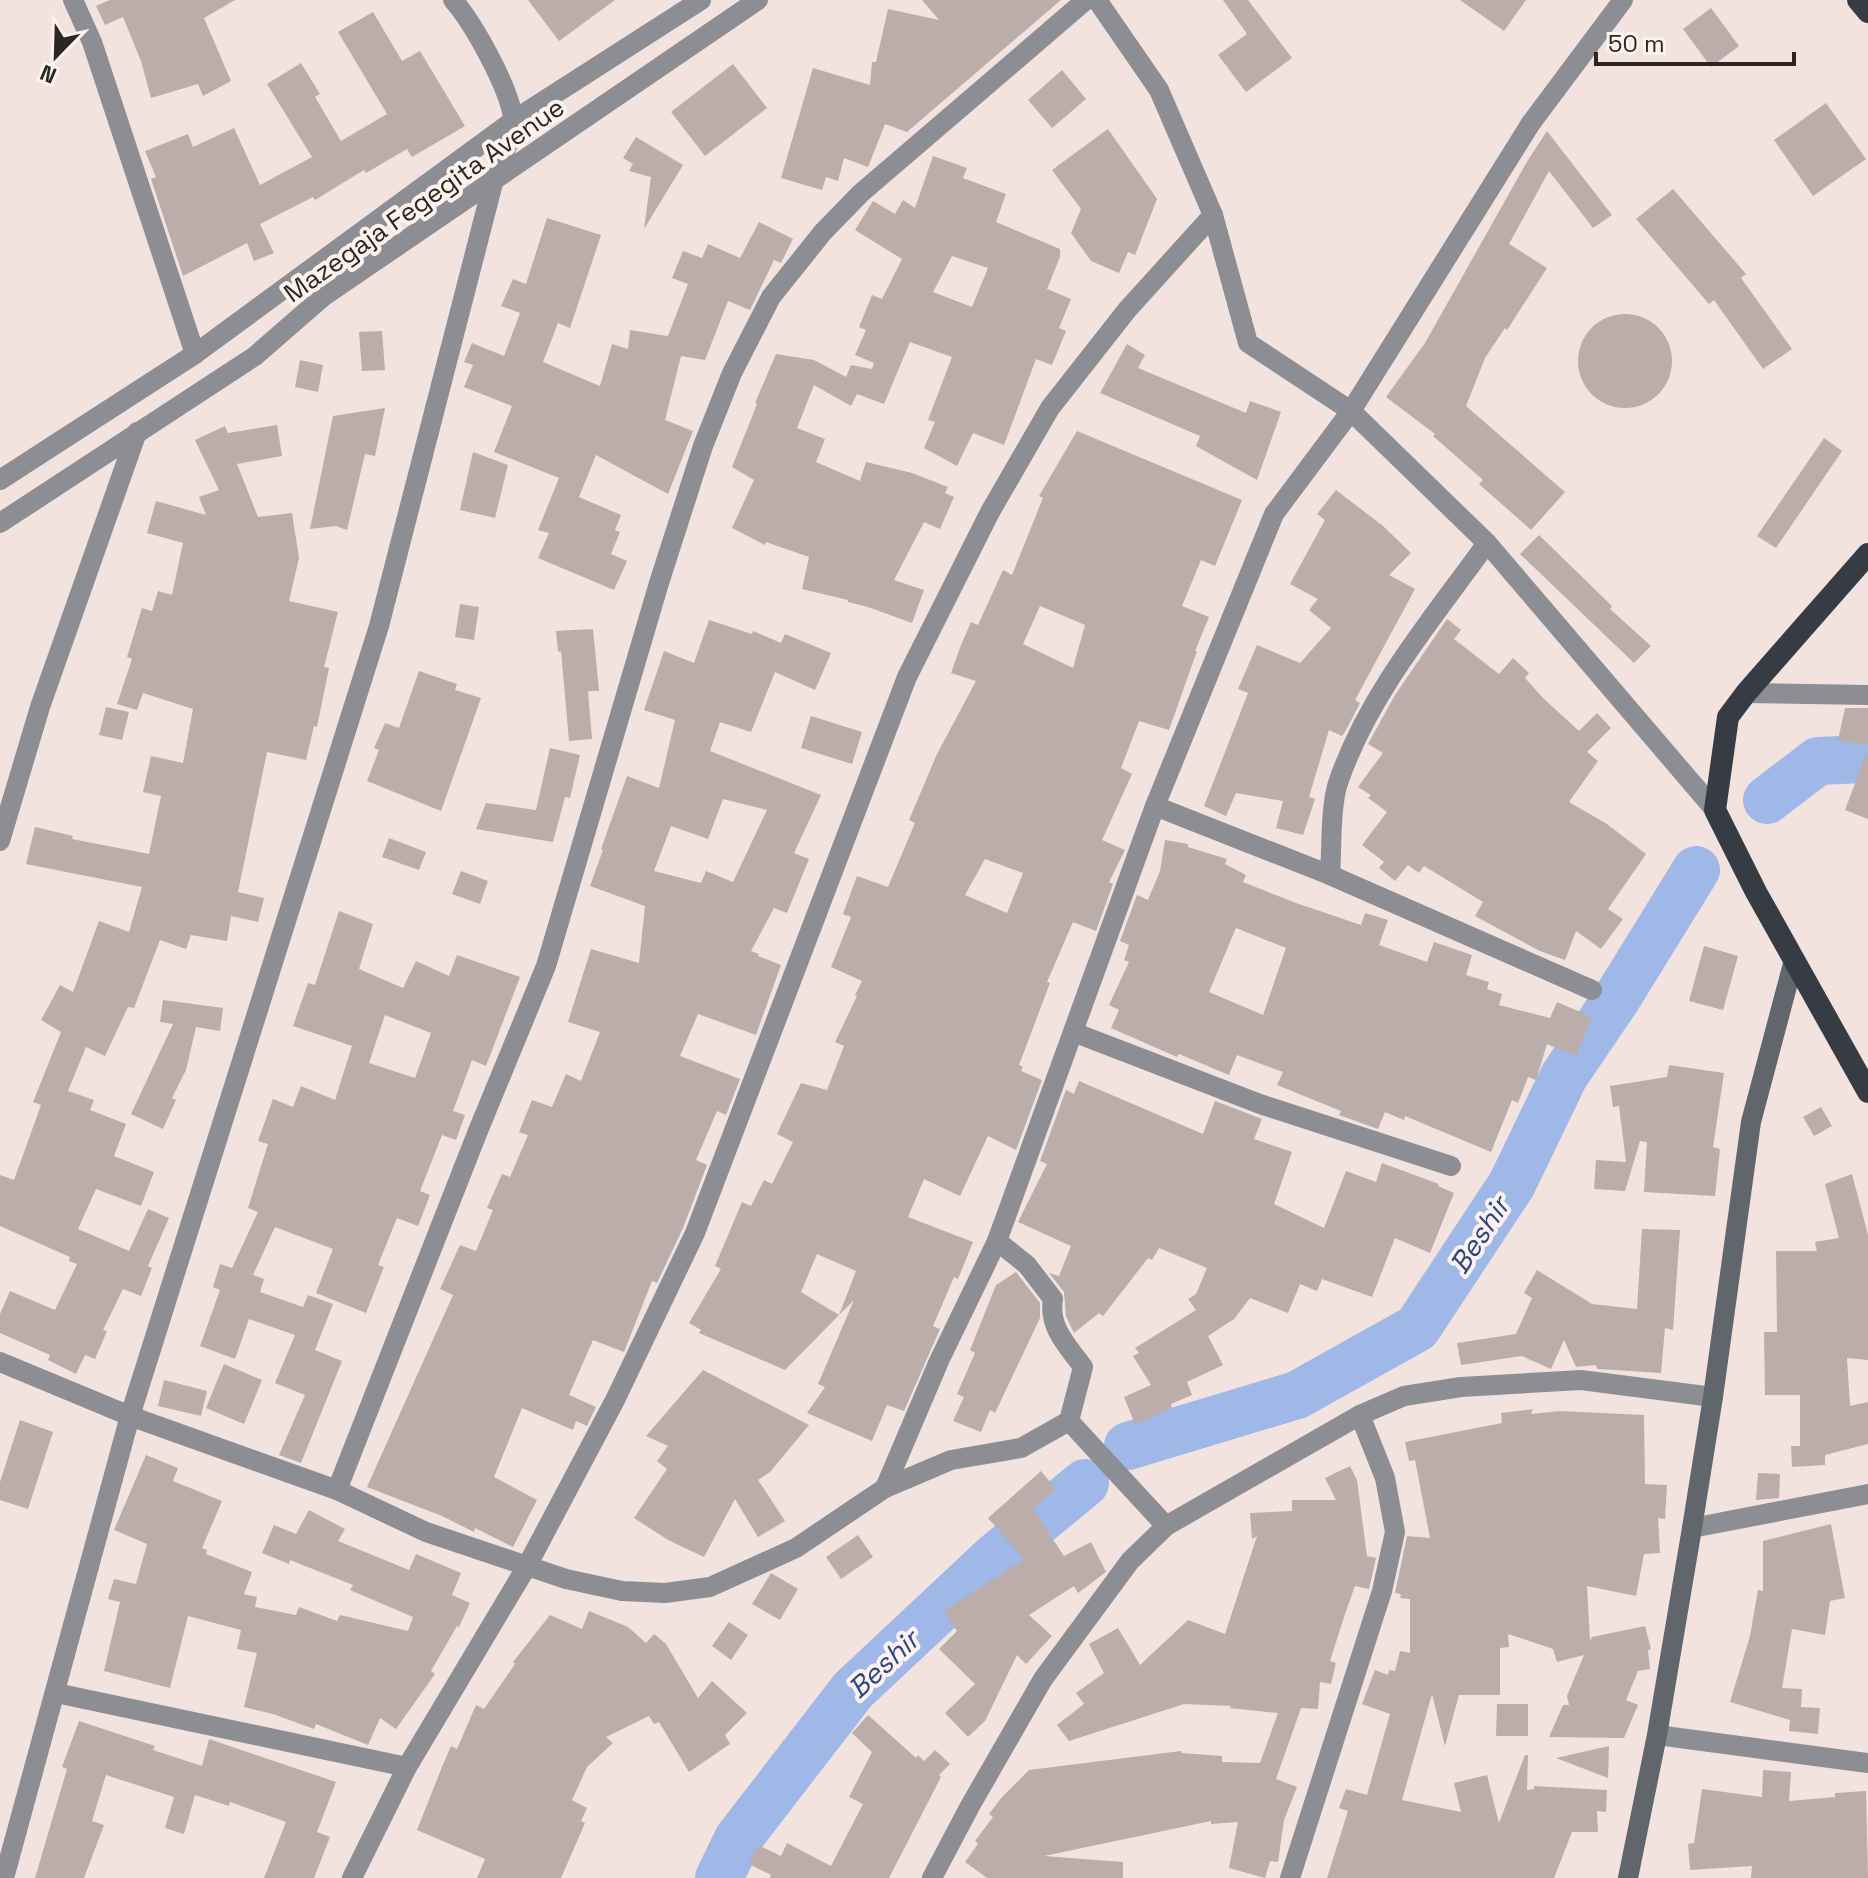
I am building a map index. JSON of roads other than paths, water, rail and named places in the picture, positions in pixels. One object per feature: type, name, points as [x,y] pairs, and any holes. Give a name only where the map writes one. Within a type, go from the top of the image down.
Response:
[{"type":"highway","points":[[1858,0],[1868,12]]},
{"type":"highway","points":[[1868,554],[1728,717],[1715,810],[1756,892],[1868,1092]]},
{"type":"main road","points":[[1628,1878],[1657,1735],[1692,1528],[1751,1122],[1794,960]]},
{"type":"street","points":[[73,0],[92,42],[195,354]]},
{"type":"street","points":[[4,1878],[130,1416],[379,626],[493,183],[514,120],[497,73],[464,12],[453,0]]},
{"type":"street","name":"Mazegaja Fegegita Avenue","points":[[0,480],[195,354],[514,120],[701,0]]},
{"type":"street","name":"Mazegaja Fegegita Avenue","points":[[0,523],[255,356],[324,296],[758,0]]},
{"type":"street","points":[[337,1490],[546,966],[659,583],[703,446],[732,373],[771,297],[823,232],[861,193],[1086,0]]},
{"type":"street","points":[[1097,0],[1159,90],[1213,215],[1248,343],[1351,411],[1487,543],[1715,810]]},
{"type":"street","points":[[885,1488],[939,1361],[997,1241],[1155,806],[1274,514],[1351,411],[1531,123],[1623,0]]},
{"type":"street","points":[[352,1878],[407,1767],[527,1566],[615,1400],[695,1233],[907,677],[990,512],[1050,408],[1127,310],[1213,215]]},
{"type":"street","points":[[0,841],[40,707],[137,432]]},
{"type":"street","points":[[1330,875],[1337,786],[1361,729],[1402,662],[1487,543]]},
{"type":"street","points":[[1746,693],[1868,695]]},
{"type":"street","points":[[1155,806],[1330,875],[1592,990]]},
{"type":"street","points":[[1073,1032],[1260,1104],[1451,1166]]},
{"type":"street","points":[[0,1362],[130,1416],[337,1490],[426,1532],[566,1579],[622,1591],[665,1593],[710,1587],[796,1548],[885,1488],[951,1460],[1021,1448],[1069,1421],[1083,1367],[1050,1314],[1053,1299],[1027,1265],[997,1241]]},
{"type":"street","points":[[932,1878],[1043,1679],[1130,1561],[1166,1526],[1360,1415],[1404,1396],[1461,1387],[1581,1380],[1713,1397]]},
{"type":"street","points":[[1290,1878],[1382,1591],[1395,1532],[1385,1478],[1360,1415]]},
{"type":"street","points":[[1069,1421],[1166,1526]]},
{"type":"street","points":[[1692,1528],[1868,1494]]},
{"type":"street","points":[[56,1693],[407,1767]]},
{"type":"street","points":[[1657,1735],[1868,1763]]},
{"type":"waterway","name":"Beshir","points":[[1767,800],[1818,761],[1862,759],[1868,762]]},
{"type":"waterway","name":"Beshir","points":[[1128,1446],[1297,1395],[1417,1328],[1512,1184],[1564,1076],[1617,998],[1696,870]]},
{"type":"waterway","name":"Beshir","points":[[719,1878],[738,1839],[853,1690],[995,1557],[1085,1483]]}]
